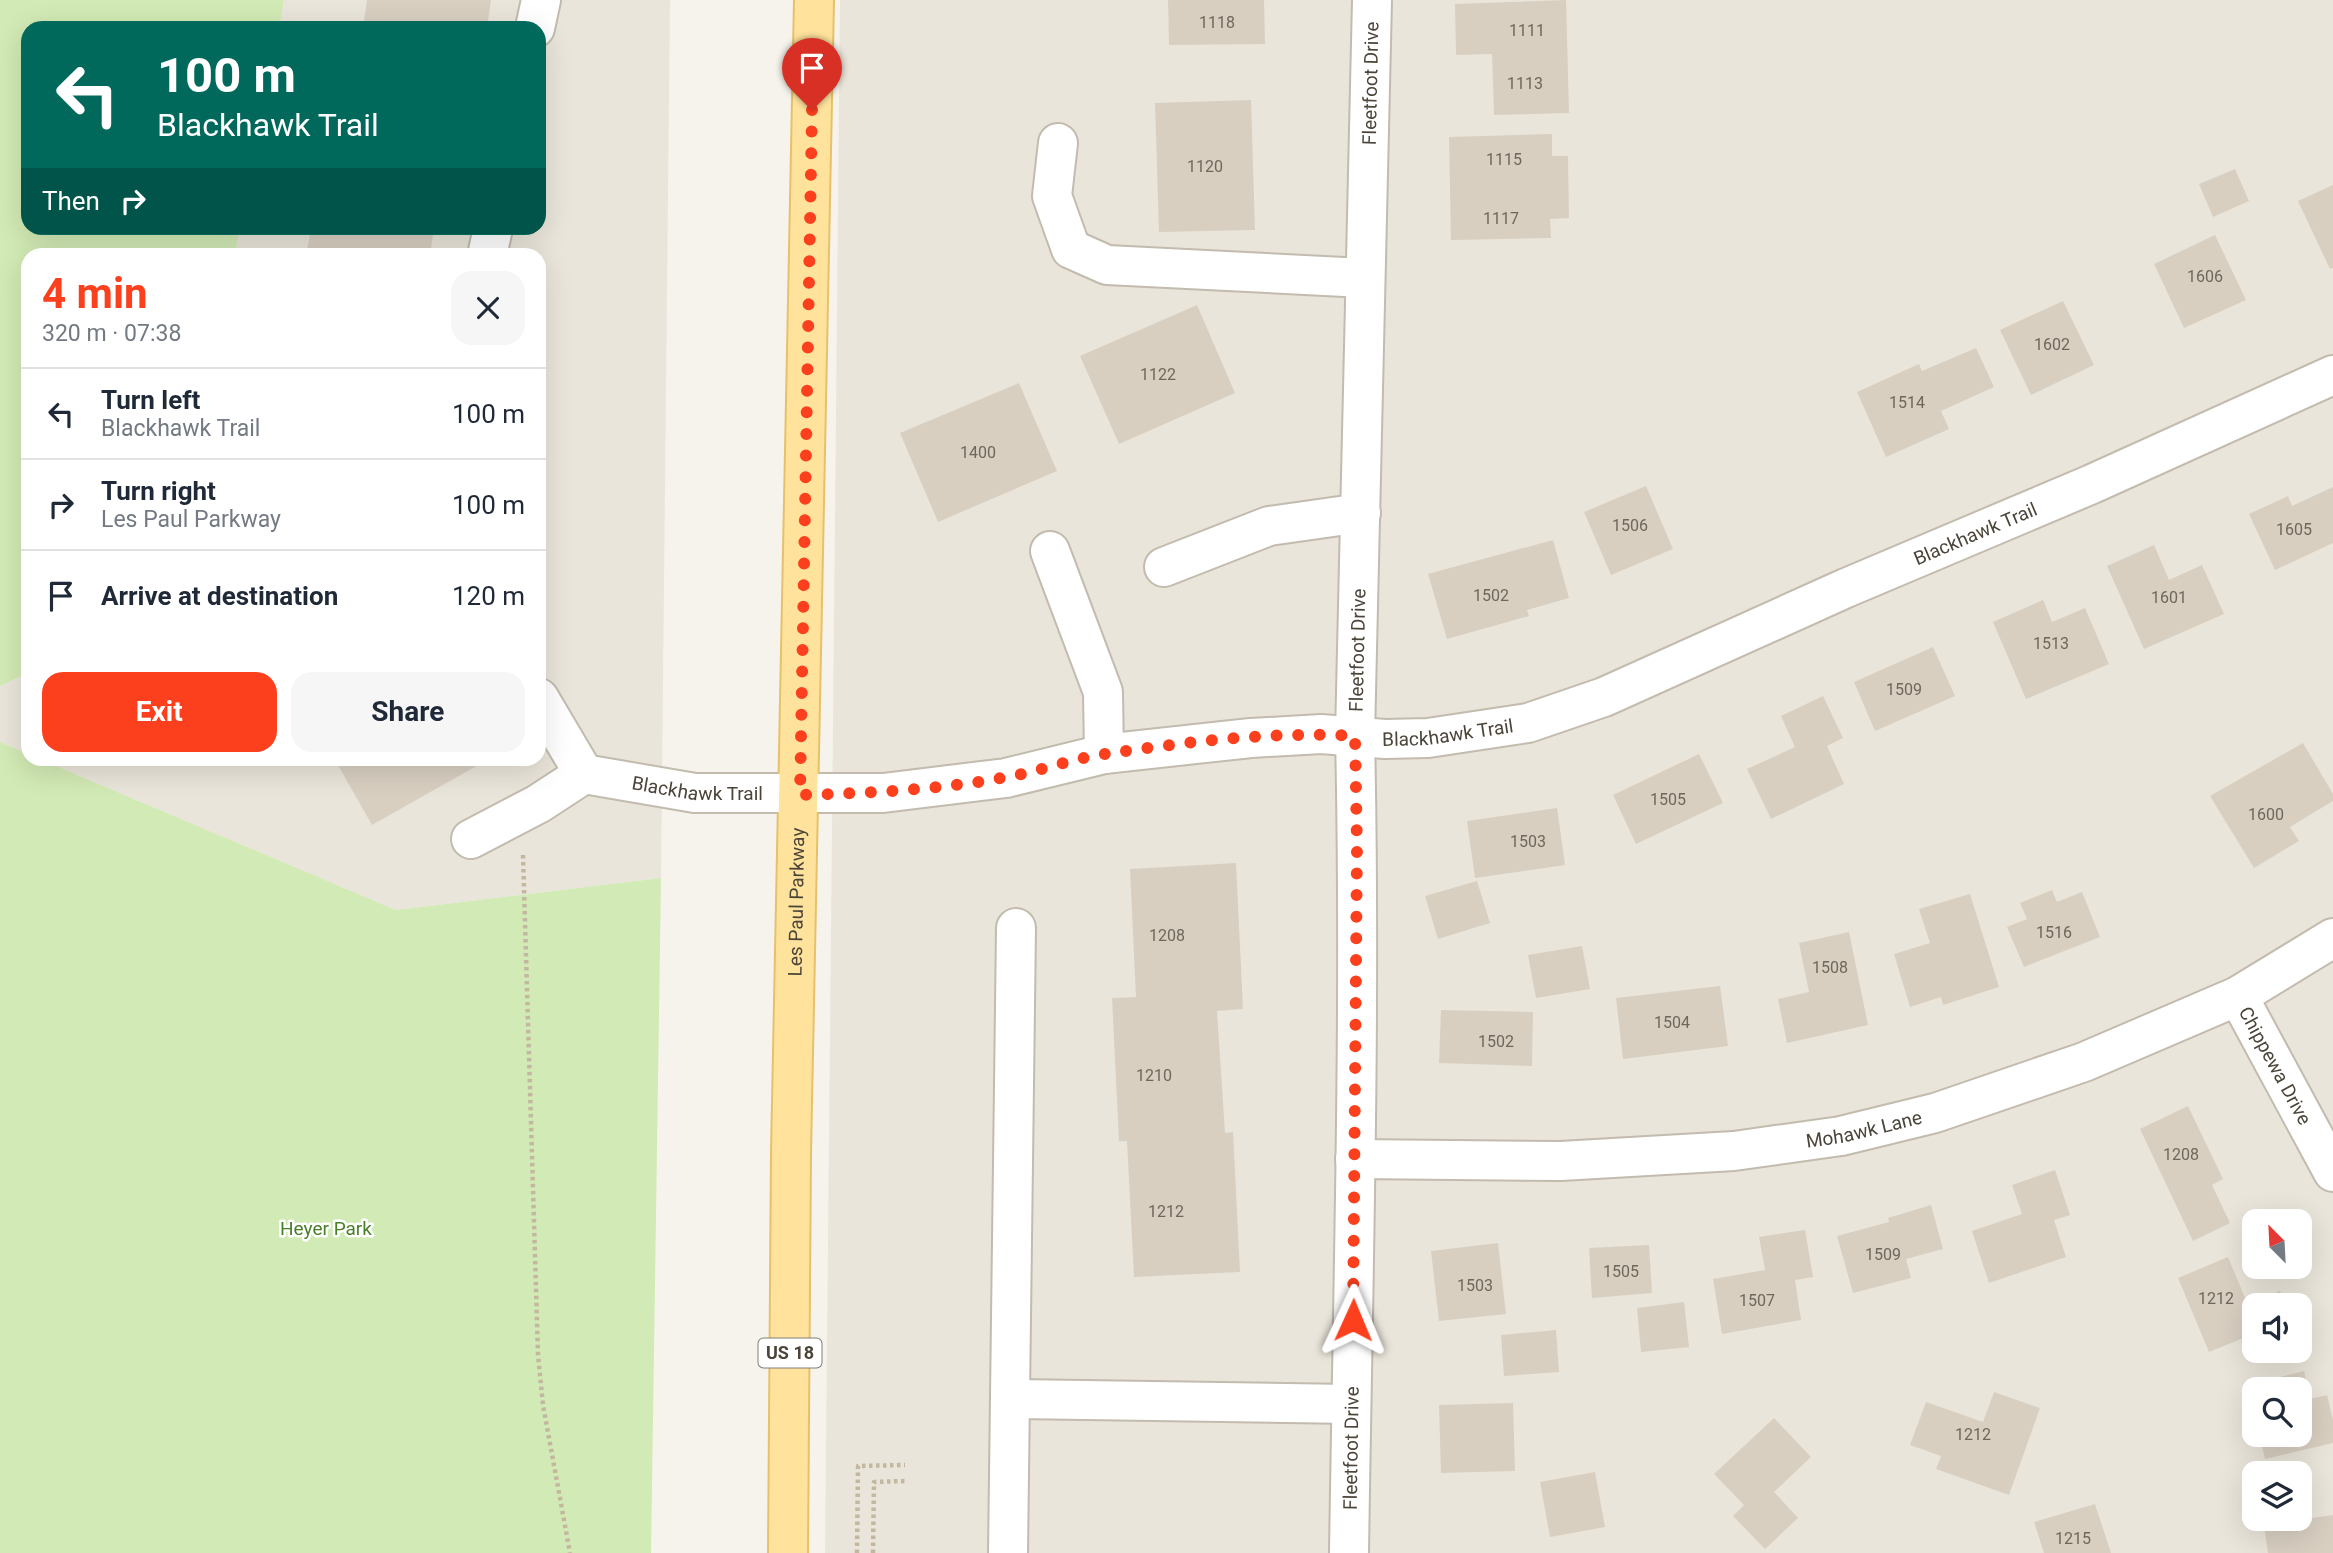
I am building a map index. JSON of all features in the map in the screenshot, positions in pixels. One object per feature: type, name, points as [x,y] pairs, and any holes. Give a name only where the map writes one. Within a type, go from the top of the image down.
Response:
[{"type":"main road","name":"Les Paul Parkway","points":[[788,1553],[792,1153],[814,0]]},
{"type":"street","points":[[536,21],[541,0]]},
{"type":"street","name":"Fleetfoot Drive","points":[[1349,1553],[1355,1159],[1355,736],[1372,0]]},
{"type":"street","points":[[1058,143],[1052,197],[1071,249],[1107,265],[1364,278]]},
{"type":"street","name":"Blackhawk Trail","points":[[584,774],[695,793],[883,793],[1006,778],[1104,754],[1251,738],[1321,734],[1385,739],[1428,738],[1528,723],[1604,696],[1846,588],[2092,484],[2333,375]]},
{"type":"street","points":[[1164,567],[1269,526],[1361,513]]},
{"type":"street","points":[[1050,551],[1103,692],[1104,754]]},
{"type":"street","points":[[471,839],[584,774],[546,710]]},
{"type":"street","points":[[1008,1553],[1016,929]]},
{"type":"street","name":"Mohawk Lane","points":[[1355,1159],[1561,1161],[1734,1151],[1841,1136],[1935,1113],[2084,1062],[2238,996],[2333,938]]},
{"type":"street","name":"Chippewa Drive","points":[[2238,996],[2333,1172]]},
{"type":"street","points":[[1010,1399],[1352,1404]]},
{"type":"path","points":[[514,816],[523,854],[538,1355],[543,1405],[570,1553]]},
{"type":"path","points":[[857,1553],[858,1466],[905,1465]]},
{"type":"path","points":[[873,1553],[874,1482],[905,1481]]},
{"type":"shaded area","points":[[284,0],[670,0],[661,878],[396,910],[56,766],[546,766],[546,248],[236,248],[239,235],[546,235],[546,21],[280,21]]},
{"type":"shaded area","points":[[840,0],[2333,0],[2333,1553],[825,1553]]},
{"type":"shaded area","points":[[21,676],[21,751],[0,742],[0,686]]},
{"type":"green space","points":[[0,0],[284,0],[280,21],[21,21],[21,235],[239,235],[236,248],[21,248],[21,676],[0,686]]},
{"type":"green space","name":"Heyer Park","points":[[0,742],[21,751],[21,766],[56,766],[396,910],[661,878],[651,1553],[0,1553]]},
{"type":"building","points":[[367,0],[491,0],[488,21],[364,21]]},
{"type":"building","points":[[1168,0],[1264,0],[1265,44],[1169,45]]},
{"type":"building","points":[[1566,0],[1569,113],[1494,115],[1492,54],[1456,55],[1455,4]]},
{"type":"building","points":[[1251,100],[1255,230],[1159,232],[1155,103]]},
{"type":"building","points":[[1552,134],[1552,156],[1568,156],[1569,218],[1550,219],[1551,238],[1451,240],[1449,137]]},
{"type":"building","points":[[2235,169],[2249,201],[2213,217],[2199,184]]},
{"type":"building","points":[[2333,185],[2333,268],[2330,269],[2298,201]]},
{"type":"building","points":[[310,235],[433,235],[431,248],[307,248]]},
{"type":"building","points":[[2215,235],[2246,300],[2184,328],[2154,264]]},
{"type":"building","points":[[2063,301],[2094,365],[2031,395],[2000,330]]},
{"type":"building","points":[[1197,305],[1235,393],[1119,444],[1080,356]]},
{"type":"building","points":[[1976,348],[1994,387],[1941,411],[1949,429],[1886,457],[1857,392],[1919,364],[1922,371]]},
{"type":"building","points":[[1019,383],[1057,471],[938,522],[900,433]]},
{"type":"building","points":[[1646,486],[1673,549],[1611,575],[1584,512]]},
{"type":"building","points":[[2333,487],[2333,543],[2275,570],[2249,514],[2288,496],[2292,506]]},
{"type":"building","points":[[1553,540],[1569,598],[1527,610],[1529,616],[1447,639],[1428,574]]},
{"type":"building","points":[[2154,545],[2169,580],[2202,565],[2224,614],[2144,649],[2107,566]]},
{"type":"building","points":[[2043,600],[2052,622],[2085,608],[2109,664],[2026,699],[1993,622]]},
{"type":"building","points":[[1933,647],[1955,696],[1875,731],[1854,682]]},
{"type":"building","points":[[1823,696],[1843,738],[1827,746],[1844,784],[1771,819],[1747,769],[1795,747],[1781,716]]},
{"type":"building","points":[[2303,743],[2333,794],[2333,801],[2290,827],[2299,841],[2254,868],[2210,796]]},
{"type":"building","points":[[1699,754],[1723,803],[1636,844],[1613,795]]},
{"type":"building","points":[[338,766],[476,766],[372,825]]},
{"type":"building","points":[[1557,808],[1565,865],[1475,878],[1467,821]]},
{"type":"building","points":[[1236,863],[1243,1009],[1217,1011],[1225,1133],[1233,1132],[1240,1272],[1134,1277],[1127,1141],[1119,1141],[1112,998],[1136,997],[1130,869]]},
{"type":"building","points":[[1477,881],[1490,923],[1438,939],[1425,896]]},
{"type":"building","points":[[2052,890],[2057,902],[2082,892],[2100,937],[2024,967],[2007,927],[2027,919],[2020,903]]},
{"type":"building","points":[[1970,894],[1999,987],[1943,1005],[1941,997],[1910,1007],[1894,954],[1930,943],[1919,909]]},
{"type":"building","points":[[1849,932],[1868,1025],[1787,1043],[1778,999],[1809,992],[1799,943]]},
{"type":"building","points":[[1582,946],[1590,989],[1536,998],[1528,955]]},
{"type":"building","points":[[1720,986],[1728,1046],[1623,1059],[1616,998]]},
{"type":"building","points":[[1441,1010],[1533,1012],[1532,1066],[1439,1063]]},
{"type":"building","points":[[2188,1106],[2223,1179],[2212,1185],[2230,1223],[2193,1241],[2140,1129]]},
{"type":"building","points":[[2055,1170],[2070,1215],[2054,1220],[2066,1257],[1989,1283],[1972,1231],[2022,1214],[2012,1185]]},
{"type":"building","points":[[1931,1205],[1943,1249],[1906,1259],[1911,1278],[1853,1293],[1837,1236],[1889,1222],[1888,1218]]},
{"type":"building","points":[[1805,1230],[1813,1277],[1795,1280],[1801,1320],[1722,1334],[1713,1279],[1765,1270],[1759,1237]]},
{"type":"building","points":[[1498,1243],[1506,1314],[1439,1321],[1431,1251]]},
{"type":"building","points":[[1649,1245],[1652,1293],[1592,1298],[1589,1248]]},
{"type":"building","points":[[2228,1257],[2243,1293],[2242,1339],[2209,1352],[2178,1278]]},
{"type":"building","points":[[1684,1302],[1689,1347],[1641,1352],[1637,1308]]},
{"type":"building","points":[[1556,1330],[1559,1372],[1504,1376],[1501,1335]]},
{"type":"building","points":[[2304,1371],[2305,1377],[2280,1377]]},
{"type":"building","points":[[1994,1392],[2040,1408],[2009,1495],[1936,1469],[1941,1456],[1910,1445],[1926,1402],[1983,1422]]},
{"type":"building","points":[[2327,1395],[2333,1420],[2333,1443],[2265,1459],[2262,1447],[2312,1447],[2312,1399]]},
{"type":"building","points":[[1513,1403],[1515,1471],[1441,1473],[1439,1405]]},
{"type":"building","points":[[1774,1418],[1811,1457],[1774,1492],[1798,1518],[1765,1549],[1733,1516],[1744,1505],[1714,1474]]},
{"type":"building","points":[[1595,1472],[1605,1527],[1550,1537],[1540,1482]]},
{"type":"building","points":[[2095,1504],[2111,1553],[2044,1553],[2034,1522]]},
{"type":"building","points":[[2333,1515],[2333,1553],[2268,1553],[2265,1531],[2312,1531],[2312,1518]]},
{"type":"route","points":[[812,110],[800,795],[883,793],[1006,778],[1104,754],[1251,738],[1321,734],[1355,736],[1356,1236],[1353,1320]]}]
